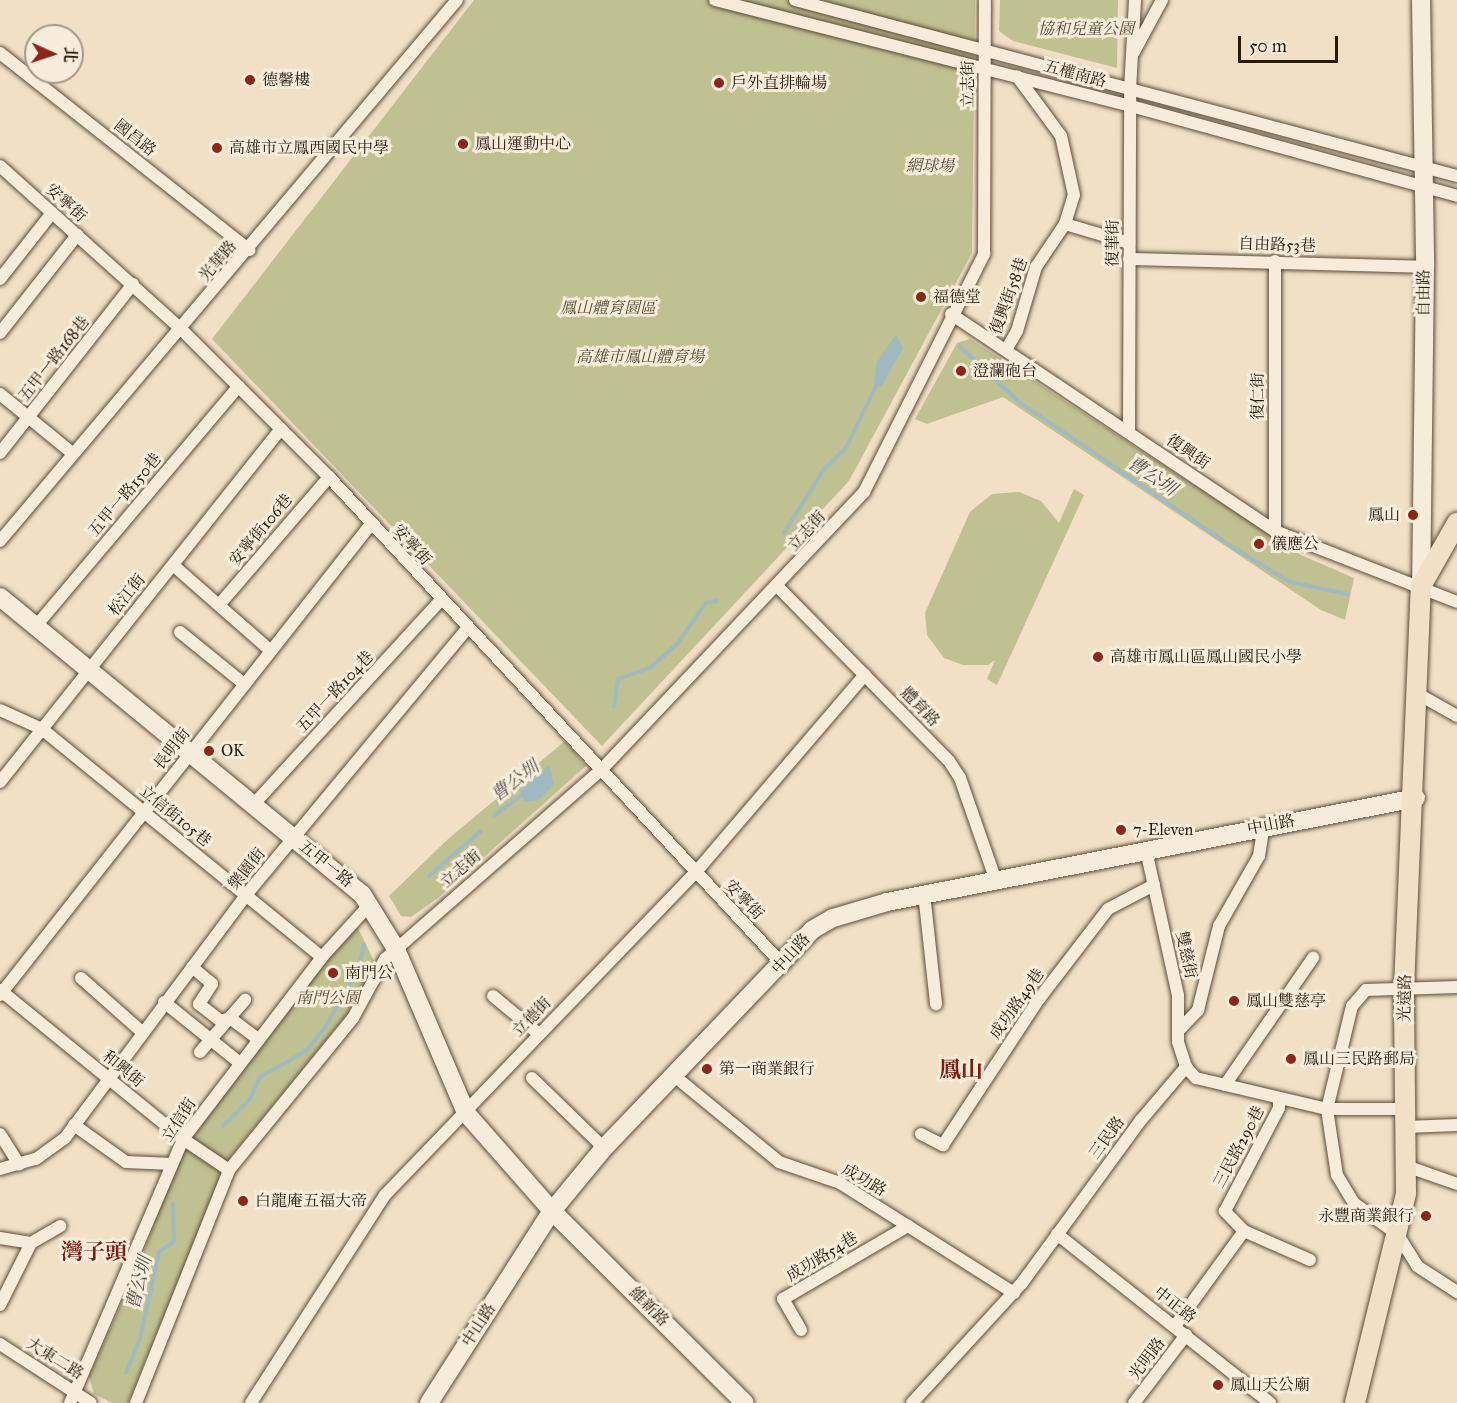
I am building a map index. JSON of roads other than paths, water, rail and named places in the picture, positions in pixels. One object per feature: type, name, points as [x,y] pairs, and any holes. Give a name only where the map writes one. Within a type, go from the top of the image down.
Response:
[{"type":"main road","points":[[1421,586],[1457,523]]},
{"type":"main road","name":"光遠路","points":[[1355,1403],[1398,1235],[1406,1166],[1404,988],[1416,798],[1421,586]]},
{"type":"street","name":"光華路","points":[[0,541],[72,453],[249,250],[457,0]]},
{"type":"street","name":"五權南路","points":[[715,0],[1131,106],[1457,196]]},
{"type":"street","name":"五權南路","points":[[795,0],[1457,176]]},
{"type":"street","name":"立志街","points":[[395,947],[603,768],[778,587],[864,492],[951,314],[984,254],[985,0]]},
{"type":"street","name":"復華街","points":[[1129,432],[1130,90],[1135,0]]},
{"type":"street","name":"復華街","points":[[1132,55],[1162,0]]},
{"type":"street","name":"自由路","points":[[1421,0],[1425,267],[1421,586]]},
{"type":"street","name":"國昌路","points":[[0,53],[249,250]]},
{"type":"street","name":"復興街58巷","points":[[1006,350],[1017,331],[1036,267],[1065,224],[1074,195],[1064,147],[1017,76]]},
{"type":"street","name":"安寧街","points":[[0,166],[180,328],[329,477],[467,629],[603,768],[694,873],[783,964]]},
{"type":"street","points":[[0,279],[52,213]]},
{"type":"street","points":[[1065,224],[1129,243]]},
{"type":"street","points":[[0,333],[77,235]]},
{"type":"street","name":"自由路53巷","points":[[1129,258],[1425,267]]},
{"type":"street","name":"復仁街","points":[[1275,261],[1275,531]]},
{"type":"street","name":"五甲一路168巷","points":[[0,453],[133,284]]},
{"type":"street","name":"復興街","points":[[951,314],[1275,531],[1421,586],[1457,602]]},
{"type":"street","name":"五甲一路150巷","points":[[36,626],[239,386]]},
{"type":"street","points":[[0,394],[27,419],[72,453]]},
{"type":"street","name":"松江街","points":[[0,782],[281,429]]},
{"type":"street","name":"安寧街106巷","points":[[219,605],[329,477]]},
{"type":"street","name":"長明街","points":[[1,992],[371,524]]},
{"type":"street","points":[[173,565],[271,651]]},
{"type":"street","name":"體育路","points":[[778,587],[865,675],[960,778],[995,878]]},
{"type":"street","name":"五甲一路","points":[[0,597],[294,837],[370,904],[395,947],[466,1113],[552,1211]]},
{"type":"street","name":"五甲一路104巷","points":[[253,805],[441,601]]},
{"type":"street","name":"樂園街","points":[[0,1169],[36,1160],[65,1138],[106,1077],[246,895],[467,629]]},
{"type":"street","points":[[180,632],[244,684]]},
{"type":"street","name":"立德街","points":[[251,1403],[385,1195],[694,873],[865,675]]},
{"type":"street","points":[[1418,694],[1457,716]]},
{"type":"street","name":"立信街105巷","points":[[0,710],[42,729],[322,957]]},
{"type":"street","name":"中山路","points":[[429,1403],[552,1211],[604,1148],[672,1074],[783,964],[812,930],[833,918],[924,893],[1416,798]]},
{"type":"street","points":[[1179,1030],[1198,1010],[1219,926],[1259,855],[1264,826]]},
{"type":"street","name":"雙慈街","points":[[1146,850],[1178,995],[1179,1030],[1186,1067]]},
{"type":"street","name":"成功路49巷","points":[[921,1134],[943,1145],[1039,999],[1108,909],[1154,885]]},
{"type":"street","points":[[924,893],[936,1004]]},
{"type":"street","name":"立信街","points":[[70,1403],[73,1390],[183,1139],[322,957],[370,904]]},
{"type":"street","points":[[136,1403],[229,1170],[353,1018],[376,972],[395,947]]},
{"type":"street","points":[[1225,1085],[1313,958]]},
{"type":"street","points":[[192,968],[212,984],[199,1004],[221,1021],[230,1018]]},
{"type":"street","points":[[81,978],[142,1032]]},
{"type":"street","points":[[1457,987],[1366,990],[1352,1006],[1327,1109],[1337,1175],[1354,1203],[1398,1235],[1417,1266],[1457,1292]]},
{"type":"street","name":"和興街","points":[[1,992],[183,1139],[229,1170]]},
{"type":"street","points":[[493,996],[539,1034]]},
{"type":"street","points":[[200,1052],[245,1000]]},
{"type":"street","points":[[164,1002],[240,1063]]},
{"type":"street","points":[[230,1018],[259,1040]]},
{"type":"street","points":[[1186,1067],[1196,1078],[1327,1109],[1457,1125]]},
{"type":"street","name":"三民路","points":[[912,1403],[1014,1293],[1141,1120],[1186,1067]]},
{"type":"street","name":"成功路","points":[[672,1074],[779,1162],[840,1183],[1014,1293]]},
{"type":"street","points":[[532,1078],[604,1148]]},
{"type":"street","name":"三民路290巷","points":[[1244,1231],[1225,1211],[1279,1108],[1279,1098]]},
{"type":"street","points":[[74,1125],[126,1162],[172,1164]]},
{"type":"street","points":[[0,1134],[19,1164]]},
{"type":"street","points":[[1406,1166],[1457,1184]]},
{"type":"street","name":"維新路","points":[[552,1211],[745,1403]]},
{"type":"street","name":"成功路54巷","points":[[801,1330],[783,1299],[908,1226]]},
{"type":"street","points":[[0,1305],[32,1243],[60,1227]]},
{"type":"street","points":[[1175,1326],[1244,1231],[1310,1260]]},
{"type":"street","name":"中正路","points":[[1057,1234],[1270,1403]]},
{"type":"street","points":[[0,1238],[32,1243]]},
{"type":"street","name":"光明路","points":[[1134,1403],[1186,1335]]},
{"type":"street","name":"大東二路","points":[[0,1344],[91,1403]]},
{"type":"water","points":[[896,334],[903,348],[881,387],[874,382],[877,362]]},
{"type":"water","points":[[549,765],[554,785],[539,800],[524,802],[520,791]]},
{"type":"waterway","name":"曹公圳","points":[[959,346],[1019,402],[1234,548],[1290,582],[1348,594]]},
{"type":"waterway","name":"曹公圳","points":[[784,533],[824,469],[846,448],[879,380]]},
{"type":"waterway","name":"曹公圳","points":[[614,707],[618,679],[650,668],[677,644],[706,603],[717,601]]},
{"type":"waterway","name":"曹公圳","points":[[494,815],[525,793]]},
{"type":"waterway","name":"曹公圳","points":[[429,876],[481,831]]},
{"type":"waterway","name":"曹公圳","points":[[223,1126],[250,1099],[260,1077],[306,1051],[326,1026],[359,968],[364,945]]},
{"type":"waterway","name":"曹公圳","points":[[126,1373],[140,1339],[159,1252],[174,1241],[173,1203]]},
{"type":"place","name":"德馨樓","points":[[250,80]]},
{"type":"place","name":"戶外直排輪場","points":[[719,83]]},
{"type":"place","name":"鳳山運動中心","points":[[463,144]]},
{"type":"place","name":"高雄市立鳳西國民中學","points":[[217,148]]},
{"type":"place","name":"福德堂","points":[[921,297]]},
{"type":"place","name":"澄瀾砲台","points":[[961,371]]},
{"type":"place","name":"鳳山","points":[[1413,515]]},
{"type":"place","name":"儀應公","points":[[1259,544]]},
{"type":"place","name":"高雄市鳳山區鳳山國民小學","points":[[1098,657]]},
{"type":"place","name":"OK","points":[[209,751]]},
{"type":"place","name":"7-Eleven","points":[[1121,830]]},
{"type":"place","name":"南門公","points":[[333,973]]},
{"type":"place","name":"鳳山雙慈亭","points":[[1234,1001]]},
{"type":"place","name":"鳳山三民路郵局","points":[[1291,1059]]},
{"type":"place","name":"第一商業銀行","points":[[707,1069]]},
{"type":"place","name":"白龍庵五福大帝","points":[[243,1201]]},
{"type":"place","name":"永豐商業銀行","points":[[1426,1216]]},
{"type":"place","name":"鳳山天公廟","points":[[1218,1385]]},
{"type":"district","name":"鳳山","points":[[961,1070]]},
{"type":"district","name":"灣子頭","points":[[94,1252]]},
{"type":"park label","name":"協和兒童公園","points":[[1086,29]]},
{"type":"park label","name":"網球場","points":[[930,166]]},
{"type":"park label","name":"鳳山體育園區","points":[[608,308]]},
{"type":"park label","name":"高雄市鳳山體育場","points":[[640,357]]},
{"type":"park label","name":"南門公園","points":[[328,998]]}]
